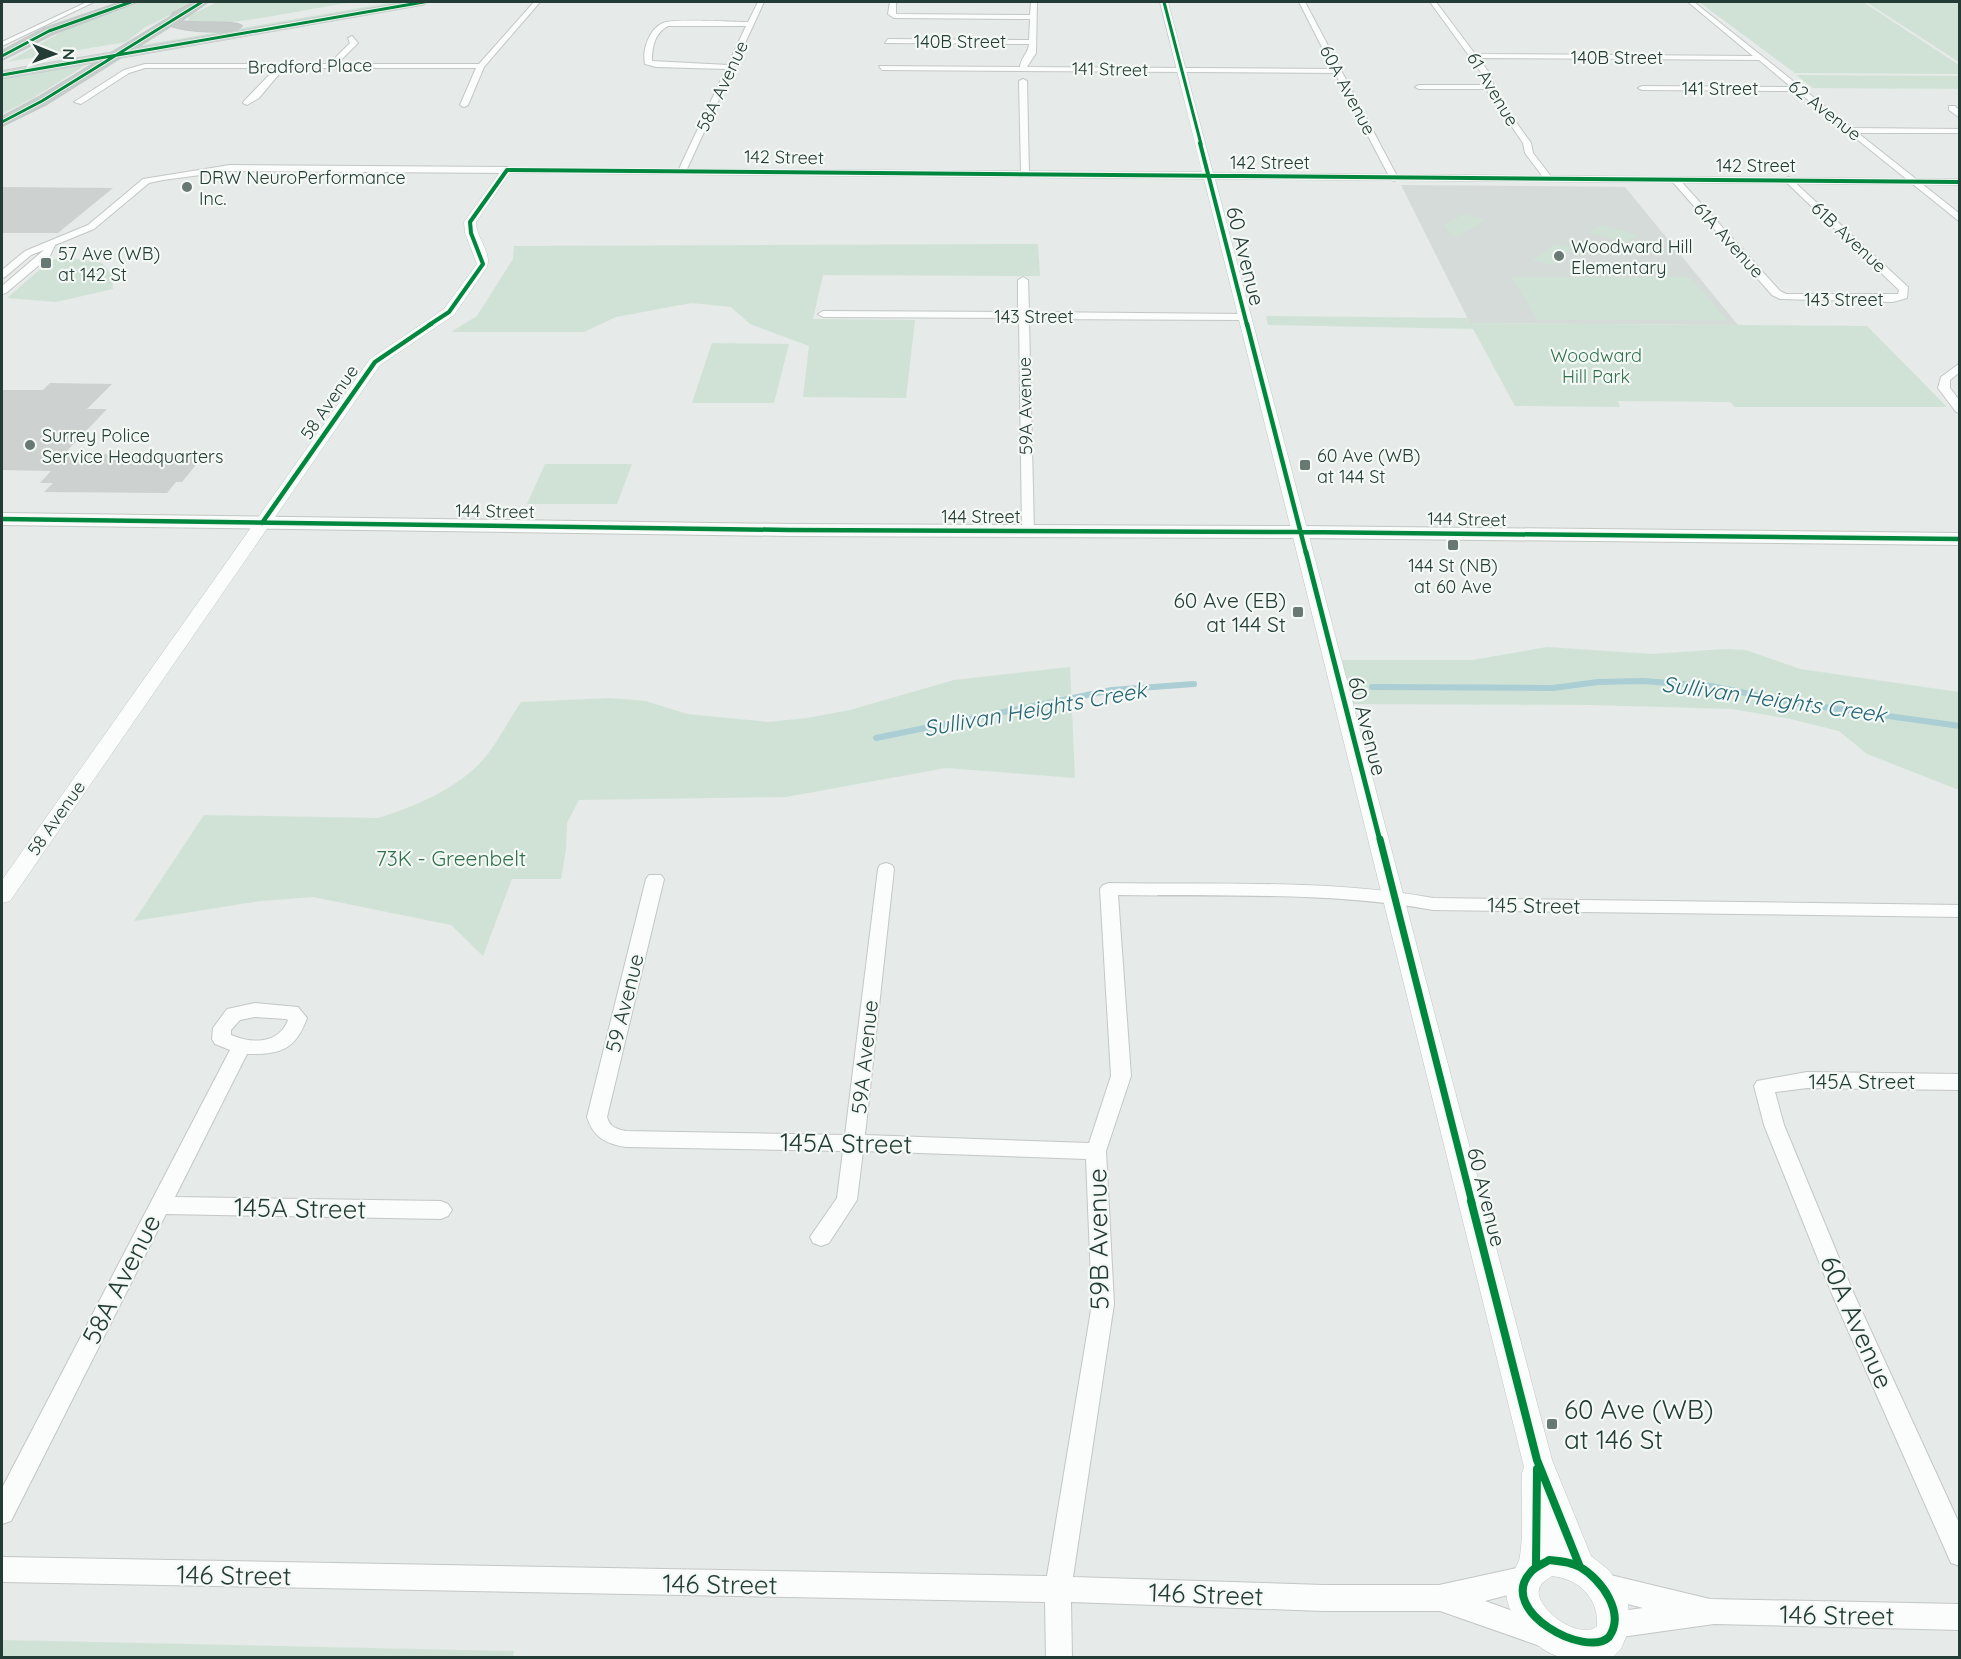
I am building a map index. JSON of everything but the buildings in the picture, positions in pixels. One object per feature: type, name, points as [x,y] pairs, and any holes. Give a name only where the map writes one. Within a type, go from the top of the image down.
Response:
[{"type":"highway","points":[[2,56],[49,32],[131,2]]},
{"type":"highway","points":[[2,122],[42,101],[177,15],[202,2]]},
{"type":"highway","points":[[177,15],[174,20],[176,24],[185,27],[236,26]]},
{"type":"main road","points":[[2,65],[385,2]]},
{"type":"main road","points":[[2,75],[424,2]]},
{"type":"main road","name":"144 Street","points":[[2,519],[1959,539]]},
{"type":"street","points":[[2,44],[91,2]]},
{"type":"street","points":[[464,105],[481,66],[537,2]]},
{"type":"street","name":"58A Avenue","points":[[682,171],[761,2]]},
{"type":"street","points":[[893,2],[892,15],[1033,17]]},
{"type":"street","points":[[1023,69],[1024,62],[1032,53],[1034,2]]},
{"type":"street","name":"60 Avenue","points":[[1164,2],[1395,897],[1537,1460],[1591,1576]]},
{"type":"street","name":"60A Avenue","points":[[1302,2],[1394,178]]},
{"type":"street","name":"61 Avenue","points":[[1433,2],[1487,75],[1491,93],[1527,143],[1529,153],[1549,179]]},
{"type":"street","name":"62 Avenue","points":[[1691,2],[1959,219]]},
{"type":"street","points":[[731,67],[651,64],[648,62],[647,48],[662,26],[751,24]]},
{"type":"street","points":[[332,64],[354,43],[352,38]]},
{"type":"street","name":"140B Street","points":[[888,41],[1032,42]]},
{"type":"street","name":"140B Street","points":[[1474,56],[1760,58]]},
{"type":"street","name":"Bradford Place","points":[[78,102],[90,97],[127,71],[138,67],[332,64],[481,66]]},
{"type":"street","points":[[247,103],[283,65]]},
{"type":"street","name":"141 Street","points":[[882,68],[1338,71]]},
{"type":"street","points":[[1023,81],[1025,174]]},
{"type":"street","points":[[1419,87],[1490,87]]},
{"type":"street","name":"141 Street","points":[[1642,88],[1798,89]]},
{"type":"street","points":[[1956,108],[1959,116]]},
{"type":"street","points":[[1850,130],[1959,131]]},
{"type":"street","name":"142 Street","points":[[53,243],[91,226],[146,181],[230,168],[1959,182]]},
{"type":"street","name":"58 Avenue","points":[[2,896],[375,362],[449,312],[459,300],[483,264],[483,256],[469,231],[470,222],[507,170]]},
{"type":"street","name":"61A Avenue","points":[[1675,180],[1776,293],[1784,297]]},
{"type":"street","name":"61B Avenue","points":[[1789,180],[1904,289],[1903,296]]},
{"type":"street","points":[[2,275],[28,253],[53,243]]},
{"type":"street","points":[[2,291],[47,254],[53,243]]},
{"type":"street","name":"59A Avenue","points":[[1023,280],[1028,531]]},
{"type":"street","name":"143 Street","points":[[1784,297],[1883,299],[1903,296]]},
{"type":"street","name":"143 Street","points":[[823,314],[1245,317]]},
{"type":"street","points":[[1959,366],[1944,379],[1944,388],[1959,410]]},
{"type":"street","name":"59A Avenue","points":[[821,1237],[848,1200],[886,869]]},
{"type":"street","name":"59 Avenue","points":[[599,1128],[597,1117],[655,879]]},
{"type":"street","name":"145 Street","points":[[1109,889],[1347,893],[1395,897],[1433,904],[1959,911]]},
{"type":"street","name":"59B Avenue","points":[[1058,1589],[1103,1304],[1096,1151],[1121,1076],[1109,889]]},
{"type":"street","name":"58A Avenue","points":[[2,1512],[241,1047]]},
{"type":"street","name":"145A Street","points":[[1764,1086],[1807,1080],[1959,1082]]},
{"type":"street","name":"60A Avenue","points":[[1764,1086],[1774,1125],[1843,1294],[1959,1554]]},
{"type":"street","name":"145A Street","points":[[599,1128],[611,1137],[626,1139],[855,1143],[1096,1151]]},
{"type":"street","name":"145A Street","points":[[159,1205],[441,1210]]},
{"type":"street","name":"60 Avenue","points":[[1531,1572],[1537,1460]]},
{"type":"street","points":[[1549,1560],[1564,1561],[1591,1576],[1612,1605],[1605,1643],[1590,1650],[1578,1652],[1550,1645],[1524,1609],[1522,1587],[1531,1572],[1549,1560]]},
{"type":"street","name":"146 Street","points":[[2,1570],[1058,1589],[1323,1598],[1439,1598],[1531,1572]]},
{"type":"street","name":"146 Street","points":[[1591,1576],[1714,1611],[1959,1617]]},
{"type":"street","points":[[1058,1589],[1059,1658]]},
{"type":"street","name":"146 Street","points":[[1439,1598],[1550,1645]]},
{"type":"street","name":"146 Street","points":[[1605,1643],[1714,1611]]},
{"type":"shaded area","name":"Woodward Hill Elementary","points":[[1401,185],[1625,187],[1738,325],[1470,323]]},
{"type":"green space","points":[[140,2],[196,2],[144,28],[126,42],[7,62],[69,28]]},
{"type":"green space","points":[[217,2],[355,2],[221,23],[188,21],[189,16]]},
{"type":"green space","points":[[395,2],[415,2],[129,52],[137,46]]},
{"type":"green space","points":[[1699,2],[1863,2],[1959,65],[1959,74],[1795,73]]},
{"type":"green space","points":[[1866,2],[1959,2],[1959,62]]},
{"type":"green space","points":[[89,63],[33,98],[2,114],[2,78]]},
{"type":"green space","points":[[1796,75],[1959,76],[1959,89],[1813,88]]},
{"type":"green space","points":[[1464,214],[1486,220],[1457,237],[1452,236],[1443,226]]},
{"type":"green space","points":[[1601,225],[1638,235],[1627,242],[1589,233]]},
{"type":"green space","points":[[1038,244],[1040,276],[823,275],[813,319],[915,320],[906,398],[803,397],[809,346],[750,324],[731,307],[691,303],[616,317],[584,332],[451,332],[477,316],[513,259],[514,246]]},
{"type":"green space","points":[[1556,244],[1574,248],[1551,265],[1532,260]]},
{"type":"green space","points":[[65,257],[102,263],[112,275],[113,289],[56,302],[7,298],[51,260]]},
{"type":"green space","points":[[1511,277],[1690,277],[1727,320],[1538,320]]},
{"type":"green space","name":"Woodward Hill Park","points":[[1266,316],[1468,318],[1470,323],[1867,326],[1947,407],[1735,407],[1730,402],[1618,401],[1620,407],[1515,406],[1473,329],[1268,325]]},
{"type":"green space","points":[[712,343],[789,344],[774,403],[692,403]]},
{"type":"green space","points":[[545,464],[632,464],[617,504],[527,504]]},
{"type":"green space","points":[[1547,647],[1652,654],[1725,649],[1746,650],[1800,669],[1959,692],[1959,790],[1867,754],[1839,731],[1791,719],[1732,709],[1591,705],[1348,704],[1338,660],[1472,660]]},
{"type":"green space","name":"73K - Greenbelt","points":[[1070,667],[1075,778],[946,768],[786,797],[579,800],[567,823],[561,879],[512,879],[483,956],[451,925],[313,897],[261,901],[134,921],[204,815],[378,818],[392,814],[434,796],[472,771],[493,747],[521,702],[610,698],[646,701],[687,714],[768,722],[850,710],[954,680]]},
{"type":"green space","points":[[2,1640],[514,1651],[513,1658],[2,1658]]},
{"type":"waterway","name":"Sullivan Heights Creek","points":[[1372,687],[1553,688],[1598,682],[1643,681],[1711,686],[1795,703],[1960,726]]},
{"type":"waterway","name":"Sullivan Heights Creek","points":[[876,738],[1112,690],[1194,684]]},
{"type":"cycle path","points":[[2,56],[49,31],[131,2]]},
{"type":"cycle path","points":[[2,122],[42,101],[202,2]]},
{"type":"cycle path","points":[[2,75],[424,2]]},
{"type":"cycle path","points":[[1164,2],[1537,1460],[1580,1567]]},
{"type":"cycle path","points":[[262,523],[375,362],[449,312],[483,264],[481,253],[471,233],[470,222],[507,170],[1960,182]]},
{"type":"cycle path","points":[[2,519],[789,530],[1301,532],[1960,539]]},
{"type":"cycle path","points":[[1536,1565],[1537,1469]]},
{"type":"cycle path","points":[[1549,1560],[1580,1567],[1589,1573],[1606,1592],[1614,1616],[1614,1627],[1609,1637],[1600,1646],[1582,1647],[1564,1642],[1546,1631],[1532,1618],[1524,1602],[1522,1586],[1530,1572],[1549,1560]]},
{"type":"place","name":"DRW NeuroPerformance Inc.","points":[[187,187]]},
{"type":"place","name":"Woodward Hill Elementary","points":[[1559,256]]},
{"type":"place","name":"57 Ave (WB) at 142 St","points":[[46,263]]},
{"type":"place","name":"Surrey Police Service Headquarters","points":[[30,445]]},
{"type":"place","name":"60 Ave (WB) at 144 St","points":[[1305,465]]},
{"type":"place","name":"144 St (NB) at 60 Ave","points":[[1453,545]]},
{"type":"place","name":"60 Ave (EB) at 144 St","points":[[1298,612]]},
{"type":"place","name":"60 Ave (WB) at 146 St","points":[[1552,1424]]}]
